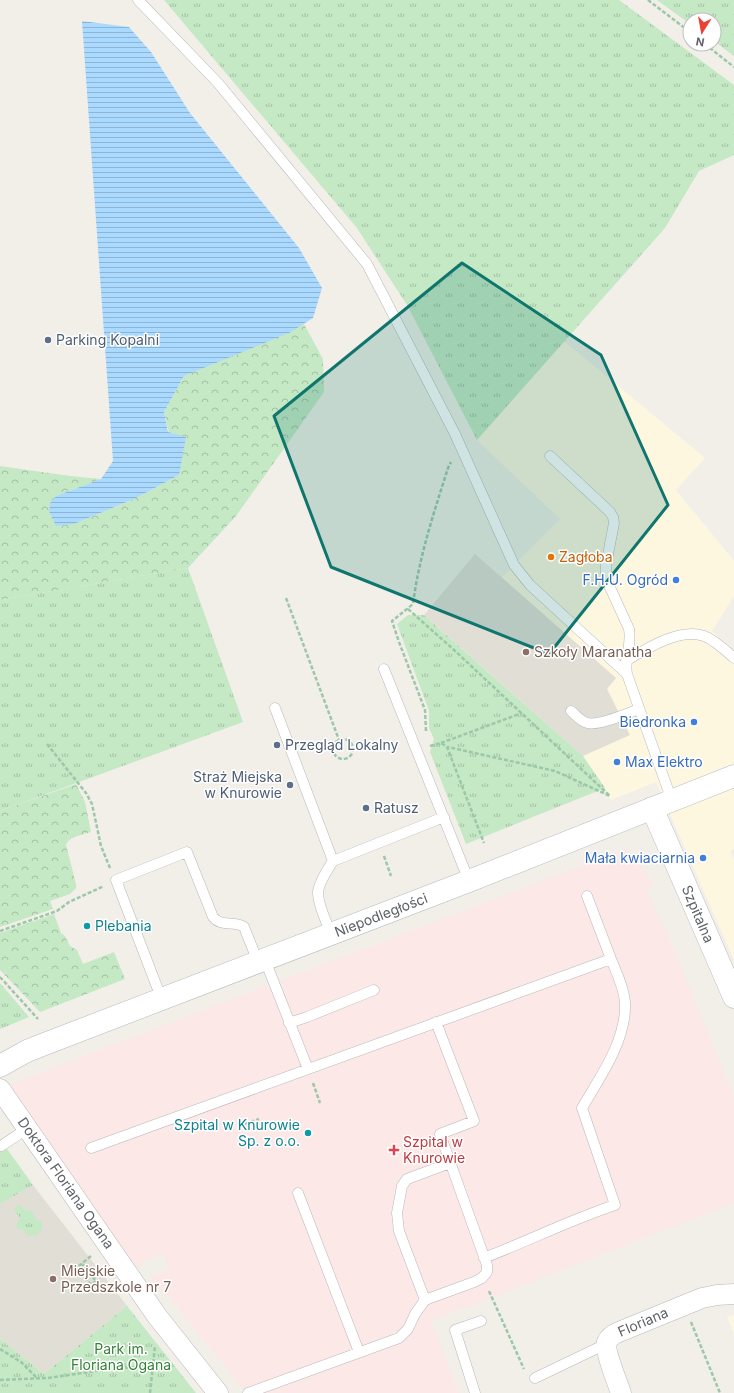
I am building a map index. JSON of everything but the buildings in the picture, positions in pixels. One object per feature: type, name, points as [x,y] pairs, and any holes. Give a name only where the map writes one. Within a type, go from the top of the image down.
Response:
[{"type":"main road","name":"Niepodległości","points":[[0,1066],[27,1052],[331,933],[469,881],[734,776]]},
{"type":"main road","name":"Szpitalna","points":[[652,808],[734,997]]},
{"type":"main road","name":"Niepodległości","points":[[0,1056],[27,1052]]},
{"type":"street","name":"Doktora Floriana Ogana","points":[[0,1088],[154,1312],[218,1393]]},
{"type":"street","name":"Floriana","points":[[621,1393],[608,1355],[606,1344],[610,1337],[692,1302],[711,1296],[734,1294]]},
{"type":"lane","points":[[138,0],[218,83],[367,264],[460,446],[514,565],[530,585],[627,674]]},
{"type":"lane","points":[[550,456],[610,512],[613,517],[614,523],[606,565],[606,574],[608,583],[629,629],[630,637],[626,661],[627,674],[672,801]]},
{"type":"lane","points":[[626,661],[651,647],[688,634],[705,636],[714,641],[734,658]]},
{"type":"lane","points":[[384,669],[469,881]]},
{"type":"lane","points":[[276,708],[333,861]]},
{"type":"lane","points":[[570,711],[588,724],[597,723],[639,709]]},
{"type":"lane","points":[[331,933],[321,909],[318,891],[324,874],[333,861],[444,817]]},
{"type":"lane","points":[[162,1000],[116,880],[187,852],[213,917],[216,921],[221,923],[240,924],[244,927],[289,1023],[308,1069]]},
{"type":"lane","points":[[484,1258],[580,1217],[615,1205],[582,1108],[618,1044],[624,1018],[625,1002],[623,991],[611,958],[586,896]]},
{"type":"lane","points":[[91,1148],[611,958]]},
{"type":"lane","points":[[289,1023],[374,990]]},
{"type":"lane","points":[[248,1393],[399,1338],[408,1329],[415,1314],[425,1300],[482,1278],[487,1272],[487,1265],[440,1134],[474,1120],[436,1022]]},
{"type":"lane","points":[[1,1146],[28,1128]]},
{"type":"lane","points":[[425,1300],[399,1231],[397,1213],[402,1186],[407,1179],[450,1163]]},
{"type":"lane","points":[[298,1193],[359,1352]]},
{"type":"lane","points":[[475,1393],[455,1330],[481,1321]]},
{"type":"lane","points":[[531,1376],[606,1344]]},
{"type":"path","points":[[648,0],[682,26]]},
{"type":"path","points":[[715,52],[734,67]]},
{"type":"path","points":[[427,734],[425,710],[398,642],[392,621],[413,604],[416,580],[430,523],[448,468],[460,446]]},
{"type":"path","points":[[286,598],[339,740]]},
{"type":"path","points":[[408,609],[522,712],[610,796],[555,771],[448,747],[441,743]]},
{"type":"path","points":[[428,740],[430,746],[441,743],[522,712]]},
{"type":"path","points":[[346,739],[352,744],[353,752],[348,758],[340,758],[334,753],[333,746],[339,740],[346,739]]},
{"type":"path","points":[[0,931],[57,911],[69,902],[116,880],[101,846],[92,804],[86,793],[47,744]]},
{"type":"path","points":[[448,747],[484,843]]},
{"type":"path","points":[[0,977],[38,1019]]},
{"type":"path","points":[[313,1084],[320,1103]]},
{"type":"path","points":[[245,1124],[259,1119]]},
{"type":"path","points":[[82,1264],[96,1281],[91,1285],[76,1269],[95,1253]]},
{"type":"path","points":[[482,1278],[531,1376]]},
{"type":"path","points":[[691,1321],[720,1393]]},
{"type":"path","points":[[150,1393],[156,1342]]},
{"type":"path","points":[[0,1349],[21,1362],[38,1379]]},
{"type":"path","points":[[0,1380],[38,1379],[116,1368],[174,1366]]},
{"type":"highlighted area","points":[[462,263],[601,355],[668,505],[549,654],[331,567],[274,416]]},
{"type":"shaded area","points":[[564,341],[705,458],[676,490],[734,561],[734,596],[712,631],[734,650],[734,849],[730,851],[734,860],[734,960],[656,782],[611,800],[605,788],[583,756],[629,735],[607,689],[616,678],[501,578],[560,519],[477,440]]},
{"type":"shaded area","name":"Szkoły Maranatha","points":[[475,554],[616,678],[607,689],[630,735],[583,756],[424,615]]},
{"type":"shaded area","name":"Szpital w Knurowie","points":[[623,850],[628,851],[654,884],[648,887],[647,892],[672,945],[734,1097],[734,1203],[431,1321],[459,1393],[247,1393],[164,1291],[152,1280],[154,1275],[170,1269],[164,1253],[147,1259],[135,1270],[9,1085],[268,985],[273,996],[284,992],[280,981]]},
{"type":"shaded area","name":"Miejskie Przedszkole nr 7","points":[[33,1185],[127,1306],[44,1374],[0,1339],[0,1204]]},
{"type":"shaded area","points":[[734,1315],[734,1334],[727,1317]]},
{"type":"green space","points":[[164,0],[619,0],[682,47],[682,52],[689,52],[734,85],[734,155],[699,171],[665,228],[477,440],[407,305],[357,228]]},
{"type":"green space","points":[[657,0],[734,0],[734,56],[722,47],[722,12],[682,12],[682,18]]},
{"type":"green space","points":[[304,324],[323,359],[324,392],[236,516],[188,568],[0,600],[0,466],[101,479],[56,496],[50,503],[49,511],[74,524],[136,498],[179,475],[164,412],[184,376]]},
{"type":"green space","points":[[188,568],[243,722],[0,811],[0,600]]},
{"type":"green space","points":[[408,615],[424,615],[583,756],[605,788],[466,844],[430,752],[434,739],[429,728],[429,711],[397,624]]},
{"type":"green space","points":[[76,784],[85,802],[91,832],[73,838],[66,845],[76,888],[70,894],[50,901],[53,909],[0,927],[0,811]]},
{"type":"green space","points":[[54,914],[61,933],[65,936],[70,946],[77,950],[83,964],[114,952],[125,979],[40,1012],[0,970],[0,933]]},
{"type":"green space","points":[[0,983],[29,1017],[0,1029]]},
{"type":"green space","points":[[0,1144],[2,1148],[7,1149],[33,1185],[0,1204]]},
{"type":"green space","points":[[18,1205],[22,1206],[24,1210],[32,1211],[36,1220],[41,1221],[42,1227],[38,1234],[29,1236],[22,1229],[18,1229],[16,1226],[20,1218],[14,1210]]},
{"type":"green space","name":"Park im. Floriana Ogana","points":[[127,1306],[196,1393],[0,1393],[0,1339],[44,1374]]},
{"type":"water","points":[[82,21],[129,27],[151,52],[190,113],[299,248],[322,288],[313,318],[289,333],[184,376],[164,412],[168,432],[186,437],[179,475],[136,498],[74,524],[56,526],[49,511],[50,503],[56,496],[101,479],[113,461]]},
{"type":"place","name":"Parking Kopalni","points":[[48,340]]},
{"type":"place","name":"Zagłoba","points":[[551,557]]},
{"type":"place","name":"F.H.U. Ogród","points":[[676,580]]},
{"type":"place","name":"Szkoły Maranatha","points":[[526,652]]},
{"type":"place","name":"Biedronka","points":[[694,722]]},
{"type":"place","name":"Przegląd Lokalny","points":[[277,745]]},
{"type":"place","name":"Max Elektro","points":[[617,762]]},
{"type":"place","name":"Straż Miejska w Knurowie","points":[[290,785]]},
{"type":"place","name":"Ratusz","points":[[366,808]]},
{"type":"place","name":"Mała kwiaciarnia","points":[[703,858]]},
{"type":"place","name":"Plebania","points":[[87,926]]},
{"type":"place","name":"Szpital w Knurowie Sp. z o.o.","points":[[308,1133]]},
{"type":"place","name":"Szpital w Knurowie","points":[[394,1150]]},
{"type":"place","name":"Miejskie Przedszkole nr 7","points":[[53,1279]]}]
